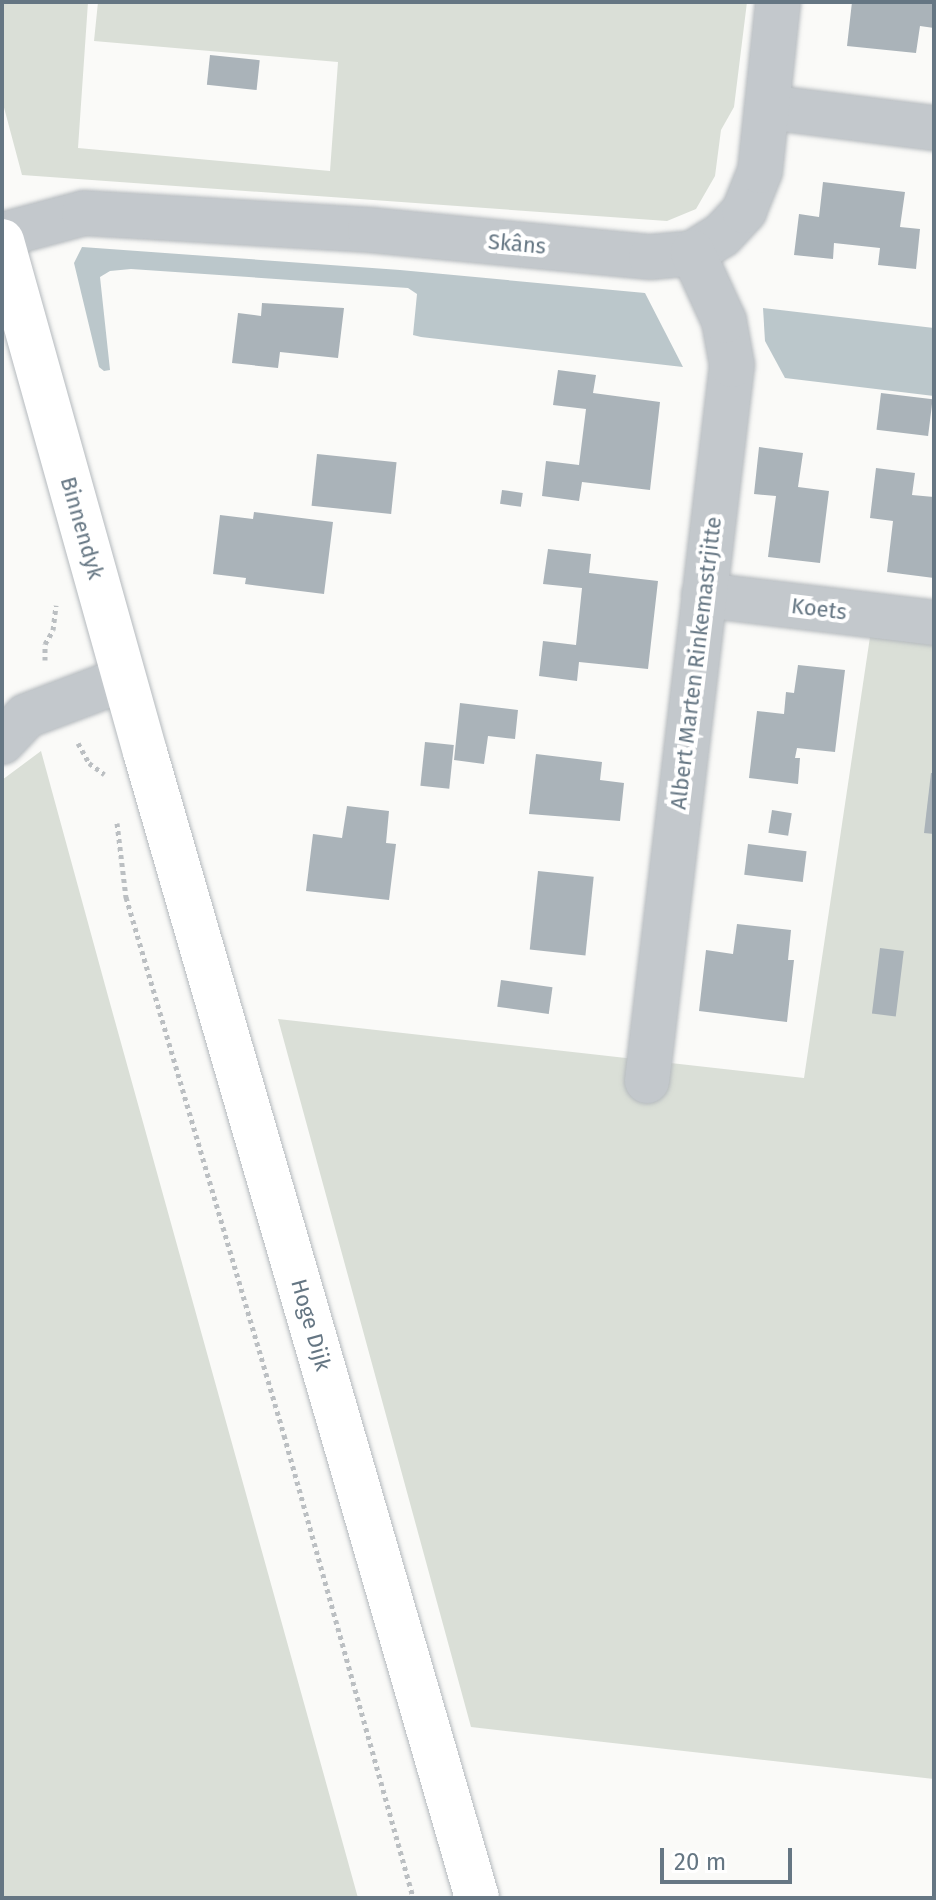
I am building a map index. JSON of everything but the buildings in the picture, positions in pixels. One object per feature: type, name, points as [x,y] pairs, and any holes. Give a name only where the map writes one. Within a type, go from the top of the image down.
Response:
[{"type":"main road","name":"Binnendyk","points":[[4,260],[124,679]]},
{"type":"main road","name":"Hoge Dijk","points":[[124,679],[477,1898]]},
{"type":"street","name":"Skâns","points":[[4,260],[84,213],[370,230],[651,257],[693,253],[722,235],[744,211],[760,171],[778,2]]},
{"type":"street","points":[[767,107],[934,128]]},
{"type":"street","name":"Albert Marten Rinkemastrjitte","points":[[647,1081],[732,365],[724,321],[693,253]]},
{"type":"street","name":"Koets","points":[[704,595],[934,623]]},
{"type":"street","points":[[2,742],[26,716],[124,679]]},
{"type":"path","points":[[56,603],[53,630],[45,644],[46,670],[57,705],[89,763],[126,791],[145,752]]},
{"type":"path","points":[[119,814],[116,826],[126,897],[284,1435],[413,1898]]},
{"type":"shaded area","points":[[2,2],[88,2],[78,148],[330,171],[338,62],[94,41],[98,2],[747,2],[734,107],[721,130],[715,176],[696,209],[667,221],[22,175],[2,100]]},
{"type":"shaded area","points":[[82,247],[400,270],[645,293],[683,367],[413,335],[417,294],[408,288],[131,269],[110,271],[100,277],[110,370],[104,371],[99,367],[74,263]]},
{"type":"shaded area","points":[[763,308],[934,328],[934,396],[785,378],[765,341]]},
{"type":"shaded area","points":[[870,637],[934,644],[934,1779],[471,1727],[278,1019],[804,1078]]},
{"type":"shaded area","points":[[41,751],[358,1898],[2,1898],[2,780]]}]
